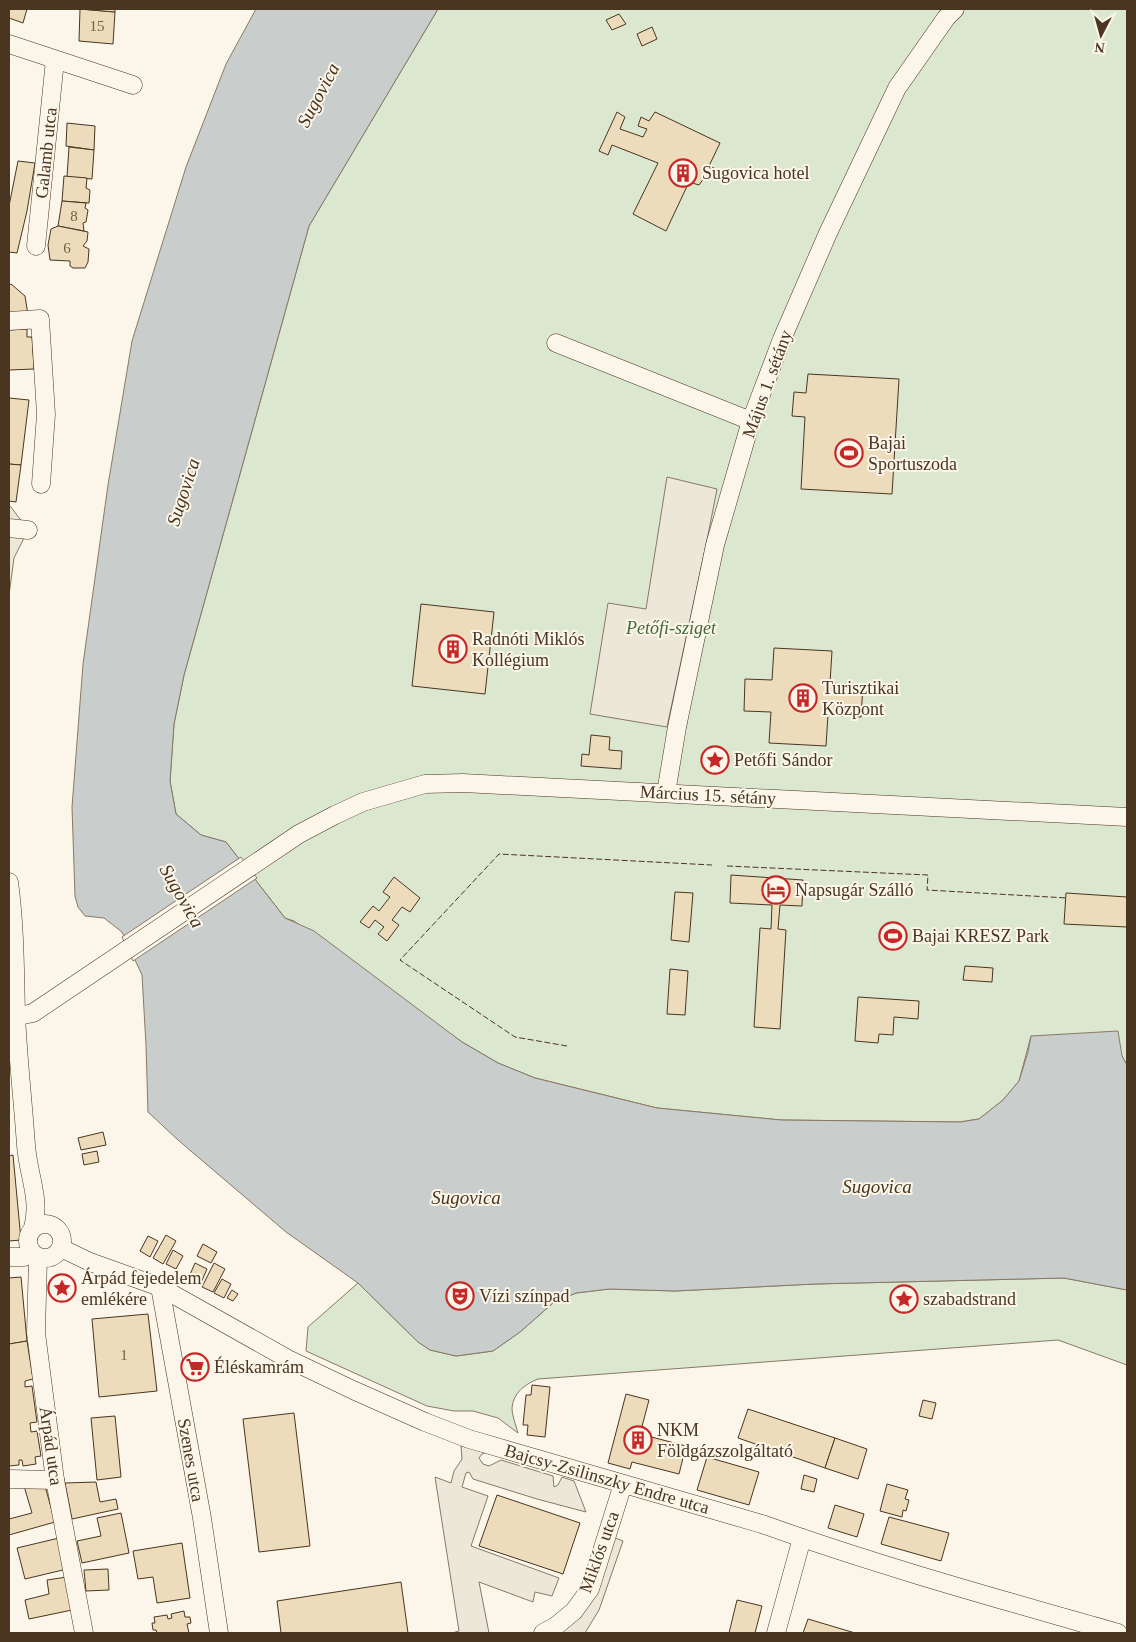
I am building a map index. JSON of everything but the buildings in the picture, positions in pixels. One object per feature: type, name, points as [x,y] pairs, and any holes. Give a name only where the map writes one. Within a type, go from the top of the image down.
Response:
[{"type":"street","name":"Május 1. sétány","points":[[666,793],[677,727],[715,545],[751,421],[782,339],[828,233],[897,88],[946,18],[955,9]]},
{"type":"street","points":[[9,44],[133,85]]},
{"type":"street","name":"Galamb utca","points":[[36,246],[55,60]]},
{"type":"street","points":[[9,321],[40,319],[46,414],[40,484]]},
{"type":"street","points":[[556,343],[751,421]]},
{"type":"street","points":[[9,528],[28,530]]},
{"type":"street","name":"Március 15. sétány","points":[[13,1018],[33,1013],[299,834],[363,802],[425,784],[463,783],[1127,817]]},
{"type":"street","points":[[9,882],[14,941],[13,1018],[26,1151],[36,1204],[51,1233],[51,1257],[44,1258],[35,1255],[9,1257]]},
{"type":"street","name":"Árpád utca","points":[[51,1233],[27,1240],[35,1255],[36,1333],[55,1480],[84,1633]]},
{"type":"street","name":"Bajcsy-Zsilinszky Endre utca","points":[[51,1233],[90,1262],[160,1287],[288,1359],[425,1422],[469,1439],[762,1524],[984,1595],[1118,1633]]},
{"type":"street","name":"Szenes utca","points":[[160,1287],[202,1518],[219,1633]]},
{"type":"street","points":[[9,1479],[55,1480]]},
{"type":"street","name":"Miklós utca","points":[[544,1633],[574,1611],[590,1589],[623,1484]]},
{"type":"street","points":[[776,1633],[802,1538]]},
{"type":"green space","name":"Petőfi-sziget","points":[[438,9],[1127,9],[1127,1065],[1122,1056],[1031,1036],[1019,1081],[1003,1100],[979,1119],[960,1122],[781,1120],[657,1108],[535,1078],[498,1063],[462,1042],[294,921],[285,918],[226,842],[201,835],[176,814],[170,781],[174,724],[184,675],[309,226]]},
{"type":"green space","points":[[1064,1278],[1127,1290],[1127,1365],[1058,1340],[538,1379],[520,1390],[513,1403],[513,1414],[518,1433],[498,1418],[473,1411],[454,1411],[427,1406],[306,1351],[308,1327],[358,1283],[418,1342],[430,1350],[456,1356],[493,1351],[520,1332],[553,1303],[576,1293],[609,1289],[675,1291],[815,1284]]},
{"type":"shaded area","points":[[667,477],[717,489],[667,727],[590,714],[608,603],[646,609]]},
{"type":"shaded area","points":[[9,506],[28,530],[14,558],[9,595]]},
{"type":"shaded area","points":[[461,1446],[487,1452],[479,1458],[483,1464],[489,1466],[501,1460],[553,1476],[554,1487],[558,1485],[562,1477],[574,1481],[586,1512],[473,1479],[469,1472],[466,1473],[462,1487],[488,1496],[471,1546],[559,1578],[552,1596],[535,1592],[533,1602],[479,1582],[489,1633],[452,1633],[459,1631],[435,1477],[451,1483],[454,1471],[462,1459]]},
{"type":"shaded area","points":[[613,1537],[623,1541],[599,1610],[585,1633],[557,1633]]},
{"type":"water","name":"Sugovica","points":[[256,9],[438,9],[309,226],[184,675],[174,724],[170,781],[176,814],[201,835],[226,842],[285,918],[314,931],[462,1042],[498,1063],[535,1078],[657,1108],[781,1120],[960,1122],[979,1119],[1003,1100],[1019,1081],[1031,1036],[1118,1031],[1122,1056],[1127,1065],[1127,1290],[1064,1278],[815,1284],[675,1291],[609,1289],[576,1293],[553,1303],[520,1332],[493,1351],[456,1356],[430,1350],[418,1342],[358,1283],[286,1232],[148,1112],[142,975],[122,932],[104,918],[85,916],[78,907],[75,896],[72,807],[83,664],[108,485],[132,341],[186,167],[226,64]]},
{"type":"pier","points":[[241,857],[257,878],[133,961],[122,937]]},
{"type":"fence","points":[[567,1046],[515,1037],[400,960],[499,854],[712,865]]},
{"type":"fence","points":[[727,866],[928,875],[927,890],[1067,898]]},
{"type":"place","name":"Sugovica hotel","points":[[683,173]]},
{"type":"place","name":"Bajai Sportuszoda","points":[[849,453]]},
{"type":"place","name":"Radnóti Miklós Kollégium","points":[[453,649]]},
{"type":"place","name":"Turisztikai Központ","points":[[803,698]]},
{"type":"place","name":"Petőfi Sándor","points":[[715,760]]},
{"type":"place","name":"Napsugár Szálló","points":[[776,890]]},
{"type":"place","name":"Bajai KRESZ Park","points":[[893,936]]},
{"type":"place","name":"Árpád fejedelem emlékére","points":[[62,1288]]},
{"type":"place","name":"Vízi színpad","points":[[460,1296]]},
{"type":"place","name":"szabadstrand","points":[[904,1299]]},
{"type":"place","name":"Éléskamrám","points":[[195,1367]]},
{"type":"place","name":"NKM Földgázszolgáltató","points":[[638,1440]]}]
